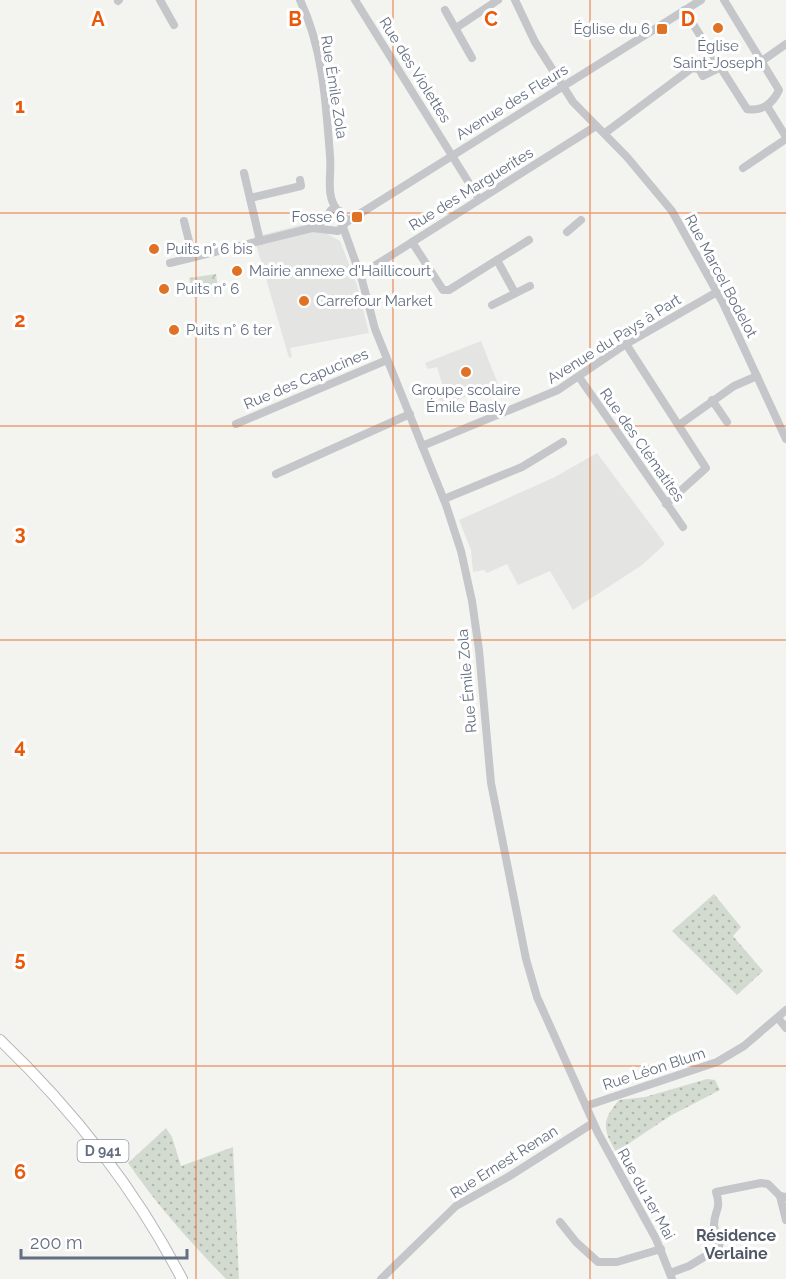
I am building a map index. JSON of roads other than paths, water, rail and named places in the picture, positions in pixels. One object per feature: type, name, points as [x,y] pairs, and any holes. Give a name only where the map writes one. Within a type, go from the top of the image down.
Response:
[{"type":"main road","name":"D 941","points":[[0,1040],[60,1100],[110,1161],[164,1242],[182,1279]]},
{"type":"street","points":[[160,0],[174,26]]},
{"type":"street","name":"Rue Émile Zola","points":[[300,0],[319,60],[330,156],[331,202],[337,210]]},
{"type":"street","name":"Rue des Violettes","points":[[355,0],[479,199]]},
{"type":"street","points":[[456,28],[498,0]]},
{"type":"street","name":"Rue Marcel Bodelot","points":[[515,0],[535,42],[573,102],[605,133],[672,211],[717,292],[786,440]]},
{"type":"street","name":"Avenue des Fleurs","points":[[344,222],[701,0]]},
{"type":"street","points":[[684,10],[747,109],[753,110],[767,106],[779,90],[724,0]]},
{"type":"street","points":[[445,10],[471,58]]},
{"type":"street","points":[[762,61],[786,44]]},
{"type":"street","points":[[605,133],[693,68],[699,69],[703,76],[721,67]]},
{"type":"street","points":[[743,168],[786,138],[767,106]]},
{"type":"street","name":"Rue des Marguerites","points":[[359,272],[368,270],[596,126]]},
{"type":"street","points":[[244,173],[260,241]]},
{"type":"street","points":[[250,198],[301,186],[300,180]]},
{"type":"street","name":"Rue Émile Zola","points":[[325,217],[330,180]]},
{"type":"street","points":[[170,263],[312,228],[332,230],[344,222],[337,210],[312,228]]},
{"type":"street","points":[[325,217],[332,230]]},
{"type":"street","points":[[567,232],[581,220]]},
{"type":"street","points":[[184,221],[192,257]]},
{"type":"street","name":"Rue Émile Zola","points":[[344,222],[348,243],[359,272],[375,329],[444,499],[460,551],[472,601],[491,783],[526,959],[537,997],[593,1123]]},
{"type":"street","name":"Rue Émile Zola","points":[[332,230],[348,243]]},
{"type":"street","points":[[412,242],[443,290],[449,290],[529,240]]},
{"type":"street","points":[[497,260],[515,293]]},
{"type":"street","points":[[492,305],[530,286]]},
{"type":"street","name":"Avenue du Pays à Part","points":[[422,446],[548,396],[626,344],[717,292]]},
{"type":"street","points":[[626,344],[706,468],[666,504]]},
{"type":"street","name":"Rue des Capucines","points":[[236,424],[387,360]]},
{"type":"street","points":[[679,424],[712,400],[757,376]]},
{"type":"street","name":"Rue des Clématites","points":[[579,377],[683,527]]},
{"type":"street","points":[[712,400],[727,422]]},
{"type":"street","points":[[276,474],[410,414]]},
{"type":"street","points":[[444,499],[522,467],[563,442]]},
{"type":"street","name":"Rue Léon Blum","points":[[586,1106],[717,1062],[744,1046],[786,1010]]},
{"type":"street","points":[[778,1018],[786,1028]]},
{"type":"street","name":"Rue du 1er Mai","points":[[593,1123],[661,1249],[671,1276]]},
{"type":"street","name":"Rue Ernest Renan","points":[[381,1279],[456,1206],[508,1177],[593,1123]]},
{"type":"street","points":[[671,1276],[719,1248],[721,1241],[714,1225],[720,1204],[716,1192],[761,1183],[768,1184],[783,1196],[786,1220]]},
{"type":"street","points":[[560,1222],[576,1242],[598,1262],[617,1262],[661,1249]]},
{"type":"place","name":"Église Saint-Joseph","points":[[718,28]]},
{"type":"place","name":"Église du 6","points":[[662,29]]},
{"type":"place","name":"Fosse 6","points":[[357,217]]},
{"type":"place","name":"Puits n° 6 bis","points":[[154,249]]},
{"type":"place","name":"Mairie annexe d'Haillicourt","points":[[237,271]]},
{"type":"place","name":"Puits n° 6","points":[[164,289]]},
{"type":"place","name":"Carrefour Market","points":[[304,301]]},
{"type":"place","name":"Puits n° 6 ter","points":[[174,330]]},
{"type":"place","name":"Groupe scolaire Émile Basly","points":[[466,372]]},
{"type":"district","name":"Résidence Verlaine","points":[[736,1244]]}]
